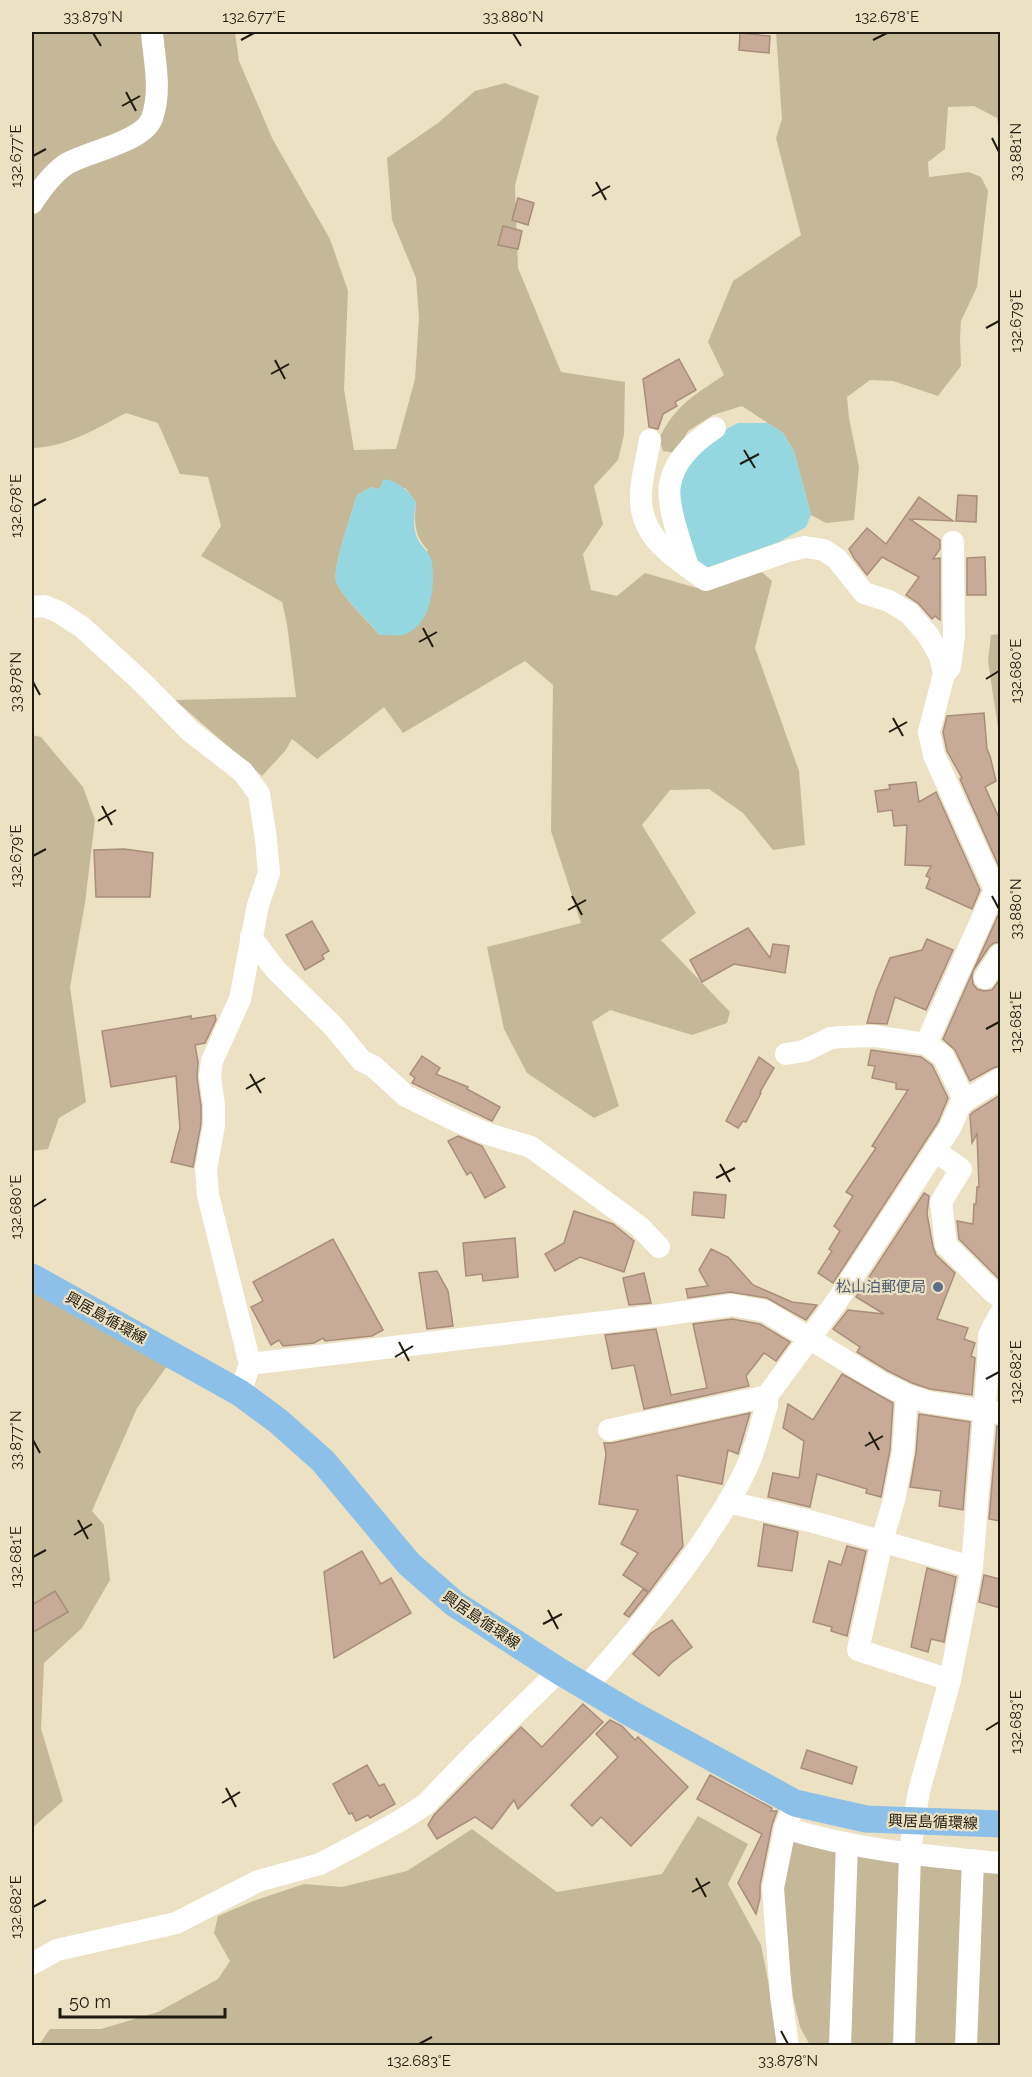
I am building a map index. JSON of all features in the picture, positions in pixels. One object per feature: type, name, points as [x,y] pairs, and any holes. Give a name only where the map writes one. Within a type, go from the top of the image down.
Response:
[{"type":"main road","name":"興居島循環線","points":[[32,1277],[240,1393],[278,1421],[323,1461],[382,1533],[429,1583],[455,1604],[586,1687],[795,1803],[866,1819],[912,1840],[1000,1824]]},
{"type":"street","points":[[32,203],[43,185],[65,165],[120,143],[138,133],[151,121],[157,98],[152,32]]},
{"type":"street","points":[[688,567],[673,514],[669,486],[678,463],[696,441],[716,428]]},
{"type":"street","points":[[650,440],[640,499],[647,529],[659,545],[688,567],[706,580],[788,551],[805,547],[824,550],[837,559],[864,593],[888,601],[909,613],[928,635],[940,656],[944,674],[929,732],[934,755],[998,892],[926,1044]]},
{"type":"street","points":[[944,674],[950,668],[954,636],[953,542]]},
{"type":"street","points":[[32,607],[44,606],[59,612],[82,627],[143,683],[190,731],[243,772],[259,795],[269,873],[258,905],[240,999],[212,1061],[210,1077],[214,1125],[206,1169],[208,1195],[250,1364],[240,1393]]},
{"type":"street","points":[[251,937],[275,969],[333,1026],[362,1061],[373,1066],[406,1096],[488,1134],[531,1147],[640,1227],[659,1247]]},
{"type":"street","points":[[985,978],[1000,955]]},
{"type":"street","points":[[786,1054],[804,1051],[831,1038],[841,1036],[875,1036],[926,1044],[943,1056],[965,1101]]},
{"type":"street","points":[[586,1687],[640,1626],[687,1566],[728,1502],[751,1459],[767,1405],[767,1396],[811,1338],[935,1151],[950,1128],[961,1103],[1000,1079]]},
{"type":"street","points":[[935,1151],[961,1169],[940,1202],[946,1245],[993,1293],[1000,1297]]},
{"type":"street","points":[[250,1364],[662,1316],[732,1305],[765,1311],[882,1383],[907,1395],[927,1402],[992,1412]]},
{"type":"street","points":[[904,2046],[912,1840],[919,1791],[950,1680],[972,1567],[992,1412],[989,1335],[1000,1314]]},
{"type":"street","points":[[907,1395],[903,1452],[894,1500],[882,1541],[858,1650],[950,1680]]},
{"type":"street","points":[[609,1430],[767,1396]]},
{"type":"street","points":[[728,1502],[810,1521],[972,1567]]},
{"type":"street","points":[[32,1964],[57,1950],[176,1923],[258,1881],[320,1864],[386,1828],[426,1804],[559,1671]]},
{"type":"street","points":[[788,2046],[773,1888],[785,1827],[795,1803]]},
{"type":"street","points":[[785,1827],[848,1844],[912,1840],[973,1860],[1000,1863]]},
{"type":"street","points":[[840,2046],[848,1844]]},
{"type":"street","points":[[966,2046],[973,1860]]},
{"type":"street","points":[[784,2015],[800,2046]]},
{"type":"shaded area","points":[[32,32],[235,32],[239,61],[273,140],[330,239],[348,291],[344,389],[354,450],[396,449],[415,379],[419,318],[416,278],[392,220],[387,158],[438,123],[475,91],[505,83],[539,96],[515,185],[518,268],[561,372],[625,382],[624,435],[618,460],[594,486],[603,524],[583,554],[591,590],[617,596],[645,573],[697,588],[757,568],[772,581],[755,648],[799,771],[805,845],[773,850],[743,813],[709,789],[670,790],[642,825],[696,913],[661,940],[730,1012],[727,1023],[692,1035],[610,1010],[592,1022],[619,1106],[594,1118],[527,1073],[504,1029],[487,947],[581,923],[551,831],[553,685],[525,661],[403,733],[384,707],[317,759],[292,739],[285,751],[262,776],[175,700],[296,697],[282,602],[201,556],[221,526],[208,477],[180,474],[158,423],[126,413],[68,441],[32,448]],"holes":[[[371,487],[377,489],[381,487],[405,488],[416,502],[416,528],[420,540],[428,550],[380,635],[355,608],[336,581],[340,551],[357,495]]]},
{"type":"shaded area","points":[[776,32],[1000,32],[1000,133],[997,118],[974,106],[948,107],[945,149],[928,162],[929,177],[969,172],[981,177],[988,191],[977,287],[961,321],[961,366],[938,396],[893,381],[870,380],[847,397],[859,467],[854,520],[826,523],[811,515],[794,451],[783,433],[742,406],[713,415],[688,431],[675,453],[663,451],[659,439],[679,409],[724,375],[708,342],[733,281],[801,235],[776,138],[782,119]]},
{"type":"shaded area","points":[[1000,634],[1000,741],[988,661],[991,635]]},
{"type":"shaded area","points":[[32,735],[41,737],[83,787],[95,820],[85,903],[70,987],[86,1102],[59,1118],[48,1149],[32,1151]]},
{"type":"shaded area","points":[[32,1264],[180,1348],[137,1408],[92,1511],[104,1525],[110,1580],[82,1628],[44,1663],[41,1729],[63,1801],[32,1828]]},
{"type":"shaded area","points":[[698,1816],[748,1844],[728,1884],[761,1945],[781,2046],[38,2046],[50,2029],[101,2029],[158,2012],[218,1979],[230,1961],[214,1933],[218,1916],[253,1901],[304,1884],[342,1887],[407,1871],[472,1829],[557,1892],[662,1874]]},
{"type":"shaded area","points":[[789,1836],[1000,1868],[1000,2045],[810,2045],[800,2027],[793,1997],[779,1888]]},
{"type":"water","points":[[738,423],[768,423],[783,433],[794,451],[811,515],[806,527],[779,542],[703,569],[693,559],[675,497],[681,474],[717,434]]},
{"type":"water","points":[[383,479],[402,487],[416,502],[414,518],[417,539],[429,554],[432,562],[433,582],[430,604],[420,623],[403,635],[380,635],[349,600],[336,581],[340,551],[357,495],[371,487],[376,489],[381,487]]},
{"type":"building","points":[[740,33],[770,36],[769,53],[739,50]]},
{"type":"building","points":[[518,198],[534,203],[528,225],[512,220]]},
{"type":"building","points":[[503,226],[522,231],[518,249],[498,245]]},
{"type":"building","points":[[679,359],[696,390],[675,402],[677,406],[663,414],[658,429],[649,427],[643,379]]},
{"type":"building","points":[[958,495],[977,496],[976,522],[956,521]]},
{"type":"building","points":[[919,497],[953,521],[910,519],[940,540],[940,549],[933,559],[940,558],[940,620],[935,616],[932,619],[919,604],[906,595],[919,577],[882,557],[867,575],[849,549],[867,528],[886,544]]},
{"type":"building","points":[[985,557],[986,595],[967,595],[967,558]]},
{"type":"building","points":[[984,713],[987,749],[996,781],[985,787],[1000,820],[1000,869],[960,779],[962,778],[947,751],[943,732],[947,716]]},
{"type":"building","points":[[916,782],[919,802],[936,792],[980,890],[972,909],[926,888],[930,878],[926,876],[931,866],[905,865],[907,825],[894,826],[892,810],[878,812],[875,791],[890,789],[889,785]]},
{"type":"building","points":[[124,849],[153,853],[150,897],[96,897],[94,850]]},
{"type":"building","points":[[1000,911],[1000,942],[989,947],[973,971]]},
{"type":"building","points":[[312,921],[329,951],[322,955],[324,959],[305,970],[286,935]]},
{"type":"building","points":[[748,928],[770,958],[773,944],[789,946],[785,973],[734,964],[702,982],[690,960]]},
{"type":"building","points":[[927,939],[953,950],[926,1010],[895,997],[887,1024],[867,1023],[876,992],[890,958],[922,950]]},
{"type":"building","points":[[973,971],[973,984],[977,989],[992,990],[1000,979],[1000,1066],[970,1081],[955,1050],[943,1039]]},
{"type":"building","points":[[215,1015],[216,1020],[205,1043],[195,1045],[201,1124],[193,1167],[171,1162],[180,1128],[176,1076],[111,1087],[102,1031],[191,1016],[191,1019]]},
{"type":"building","points":[[871,1050],[921,1057],[932,1065],[948,1098],[938,1122],[833,1283],[818,1273],[832,1251],[829,1249],[840,1231],[834,1226],[853,1196],[846,1192],[876,1148],[872,1146],[908,1090],[896,1089],[896,1083],[872,1078],[875,1066],[868,1065]]},
{"type":"building","points":[[422,1056],[440,1068],[436,1074],[468,1087],[467,1089],[500,1107],[492,1121],[412,1083],[415,1078],[410,1074]]},
{"type":"building","points":[[759,1057],[774,1068],[746,1122],[743,1121],[738,1128],[726,1121]]},
{"type":"building","points":[[1000,1095],[1000,1280],[959,1239],[957,1221],[973,1224],[974,1204],[976,1204],[977,1187],[979,1187],[977,1134],[972,1143],[970,1115]]},
{"type":"building","points":[[458,1136],[482,1146],[505,1187],[485,1198],[471,1172],[467,1175],[448,1141]]},
{"type":"building","points":[[694,1192],[726,1195],[724,1218],[692,1215]]},
{"type":"building","points":[[924,1193],[929,1196],[927,1214],[936,1255],[955,1273],[937,1319],[968,1328],[964,1339],[975,1343],[971,1356],[975,1358],[972,1395],[930,1389],[912,1383],[857,1352],[860,1347],[833,1329],[848,1310],[884,1314],[856,1297]]},
{"type":"building","points":[[574,1211],[613,1224],[634,1241],[624,1272],[580,1257],[555,1271],[545,1254],[564,1243]]},
{"type":"building","points":[[515,1238],[518,1277],[483,1281],[482,1274],[466,1276],[463,1243]]},
{"type":"building","points":[[333,1239],[383,1330],[372,1336],[325,1341],[323,1338],[314,1343],[283,1346],[279,1340],[271,1345],[251,1307],[263,1301],[253,1282]]},
{"type":"building","points":[[711,1249],[728,1257],[753,1285],[792,1302],[817,1305],[806,1320],[767,1298],[730,1292],[688,1298],[686,1289],[708,1286],[699,1270]]},
{"type":"building","points":[[437,1271],[448,1291],[453,1326],[427,1329],[419,1273]]},
{"type":"building","points":[[644,1273],[651,1303],[629,1305],[623,1278]]},
{"type":"building","points":[[732,1319],[760,1324],[790,1342],[776,1361],[764,1353],[746,1376],[749,1386],[644,1409],[634,1365],[612,1369],[605,1335],[656,1329],[671,1395],[707,1388],[693,1324]]},
{"type":"building","points":[[842,1374],[893,1403],[890,1450],[881,1497],[866,1493],[867,1489],[817,1474],[810,1507],[768,1497],[773,1473],[799,1478],[804,1441],[783,1428],[788,1404],[813,1420]]},
{"type":"building","points":[[750,1413],[738,1454],[728,1450],[722,1484],[677,1475],[683,1546],[649,1592],[623,1575],[638,1553],[621,1544],[638,1510],[599,1504],[606,1454],[604,1443]]},
{"type":"building","points":[[919,1414],[970,1422],[963,1510],[939,1506],[941,1491],[910,1487]]},
{"type":"building","points":[[997,1426],[1000,1426],[1000,1521],[989,1519]]},
{"type":"building","points":[[764,1524],[798,1532],[792,1571],[758,1566]]},
{"type":"building","points":[[847,1546],[866,1551],[847,1636],[831,1631],[832,1627],[813,1622],[829,1561],[841,1565]]},
{"type":"building","points":[[362,1551],[381,1584],[391,1578],[411,1613],[334,1658],[324,1572]]},
{"type":"building","points":[[927,1568],[956,1577],[944,1642],[931,1639],[928,1652],[911,1647]]},
{"type":"building","points":[[984,1575],[1000,1579],[1000,1608],[979,1602]]},
{"type":"building","points":[[643,1589],[648,1593],[629,1617],[624,1614]]},
{"type":"building","points":[[55,1591],[68,1612],[32,1633],[32,1605]]},
{"type":"building","points":[[672,1620],[692,1647],[671,1663],[659,1676],[633,1654],[651,1633]]},
{"type":"building","points":[[583,1704],[603,1722],[518,1809],[514,1800],[492,1829],[475,1817],[437,1839],[428,1825],[434,1815],[521,1727],[542,1747]]},
{"type":"building","points":[[610,1720],[622,1726],[635,1740],[638,1737],[688,1787],[631,1846],[601,1817],[592,1826],[571,1805],[618,1757],[596,1734]]},
{"type":"building","points":[[807,1750],[857,1767],[852,1784],[801,1768]]},
{"type":"building","points":[[367,1765],[379,1786],[384,1784],[395,1804],[370,1818],[368,1815],[356,1821],[352,1813],[349,1814],[333,1784]]},
{"type":"building","points":[[710,1775],[772,1808],[771,1811],[777,1811],[772,1825],[756,1914],[738,1883],[762,1834],[697,1799]]},
{"type":"place","name":"松山泊郵便局","points":[[938,1287]]}]
